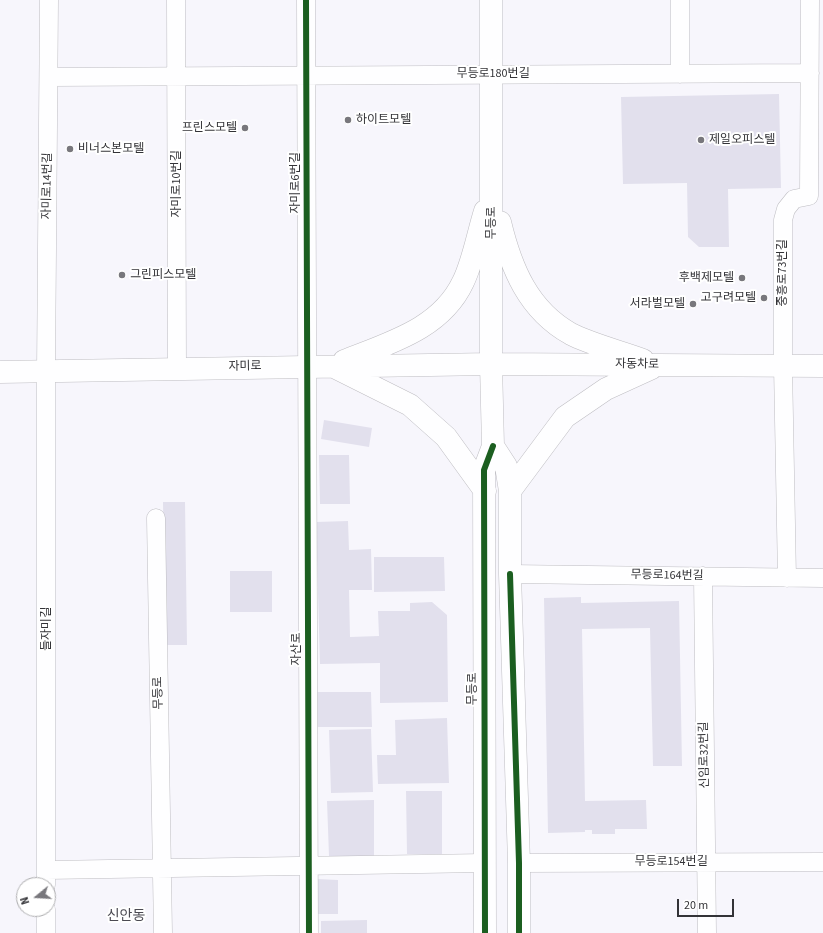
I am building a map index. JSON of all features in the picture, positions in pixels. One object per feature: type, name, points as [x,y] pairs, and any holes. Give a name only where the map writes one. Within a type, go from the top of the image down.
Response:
[{"type":"street","name":"자미로14번길","points":[[46,372],[50,77],[49,0]]},
{"type":"street","name":"자미로10번길","points":[[176,0],[177,369]]},
{"type":"street","name":"자미로6번길","points":[[306,0],[307,365]]},
{"type":"street","name":"무등로","points":[[485,933],[484,470],[493,446],[491,364],[491,0]]},
{"type":"street","points":[[680,0],[680,74]]},
{"type":"street","name":"중흥로73번길","points":[[783,366],[783,220],[786,209],[794,199],[816,196],[810,73],[810,0]]},
{"type":"street","name":"무등로180번길","points":[[50,77],[810,73]]},
{"type":"street","points":[[331,365],[412,334],[449,306],[464,281],[492,187]]},
{"type":"street","points":[[492,187],[507,250],[523,287],[542,314],[572,334],[659,365]]},
{"type":"street","name":"자미로","points":[[0,372],[307,365],[491,364]]},
{"type":"street","name":"자동차로","points":[[491,364],[823,366]]},
{"type":"street","name":"자산로","points":[[307,365],[309,933]]},
{"type":"street","points":[[331,365],[410,405],[446,438],[484,491]]},
{"type":"street","points":[[510,491],[565,417],[606,388],[659,365]]},
{"type":"street","points":[[783,366],[787,578]]},
{"type":"street","name":"들자미길","points":[[46,372],[47,877]]},
{"type":"street","points":[[493,446],[506,466],[510,491],[510,574],[519,863],[519,933]]},
{"type":"street","name":"무등로","points":[[156,518],[163,933]]},
{"type":"street","name":"무등로164번길","points":[[510,574],[823,578]]},
{"type":"street","name":"신임로32번길","points":[[703,576],[707,933]]},
{"type":"street","name":"무등로154번길","points":[[519,863],[823,862]]},
{"type":"street","points":[[47,877],[162,868],[309,867],[484,863]]},
{"type":"street","points":[[46,917],[46,933]]},
{"type":"building","name":"제일오피스텔","points":[[779,94],[781,188],[728,189],[729,247],[699,247],[688,237],[687,183],[623,184],[621,97]]},
{"type":"building","points":[[324,420],[372,428],[369,447],[321,439]]},
{"type":"building","points":[[319,455],[349,455],[350,504],[320,504]]},
{"type":"building","points":[[163,502],[185,502],[187,645],[165,645]]},
{"type":"building","points":[[348,521],[349,550],[371,549],[372,590],[349,590],[350,637],[379,636],[378,611],[410,611],[410,603],[432,602],[447,615],[448,702],[380,703],[380,663],[320,664],[316,522]]},
{"type":"building","points":[[374,557],[444,557],[445,591],[374,592]]},
{"type":"building","points":[[230,571],[272,571],[272,612],[230,612]]},
{"type":"building","points":[[581,597],[581,603],[679,601],[682,766],[653,766],[650,628],[582,629],[585,801],[646,800],[647,829],[615,829],[615,834],[592,834],[592,830],[585,830],[585,832],[548,833],[544,598]]},
{"type":"building","points":[[317,692],[371,692],[372,727],[317,727]]},
{"type":"building","points":[[447,718],[449,783],[378,784],[377,755],[396,755],[395,720]]},
{"type":"building","points":[[371,729],[373,792],[331,793],[329,730]]},
{"type":"building","points":[[406,791],[442,791],[442,854],[407,854]]},
{"type":"building","points":[[374,800],[374,856],[329,856],[327,801]]},
{"type":"building","points":[[317,879],[338,880],[338,914],[317,914]]},
{"type":"building","points":[[367,920],[367,933],[321,933],[321,921]]},
{"type":"cycle path","points":[[306,0],[309,933]]},
{"type":"cycle path","points":[[485,933],[484,470],[493,446]]},
{"type":"cycle path","points":[[510,574],[519,863],[519,933]]},
{"type":"place","name":"하이트모텔","points":[[348,120]]},
{"type":"place","name":"프린스모텔","points":[[245,128]]},
{"type":"place","name":"제일오피스텔","points":[[701,140]]},
{"type":"place","name":"비너스본모텔","points":[[70,149]]},
{"type":"place","name":"그린피스모텔","points":[[122,275]]},
{"type":"place","name":"후백제모텔","points":[[742,278]]},
{"type":"place","name":"고구려모텔","points":[[764,298]]},
{"type":"place","name":"서라벌모텔","points":[[693,304]]},
{"type":"district","name":"신안동","points":[[126,917]]}]
